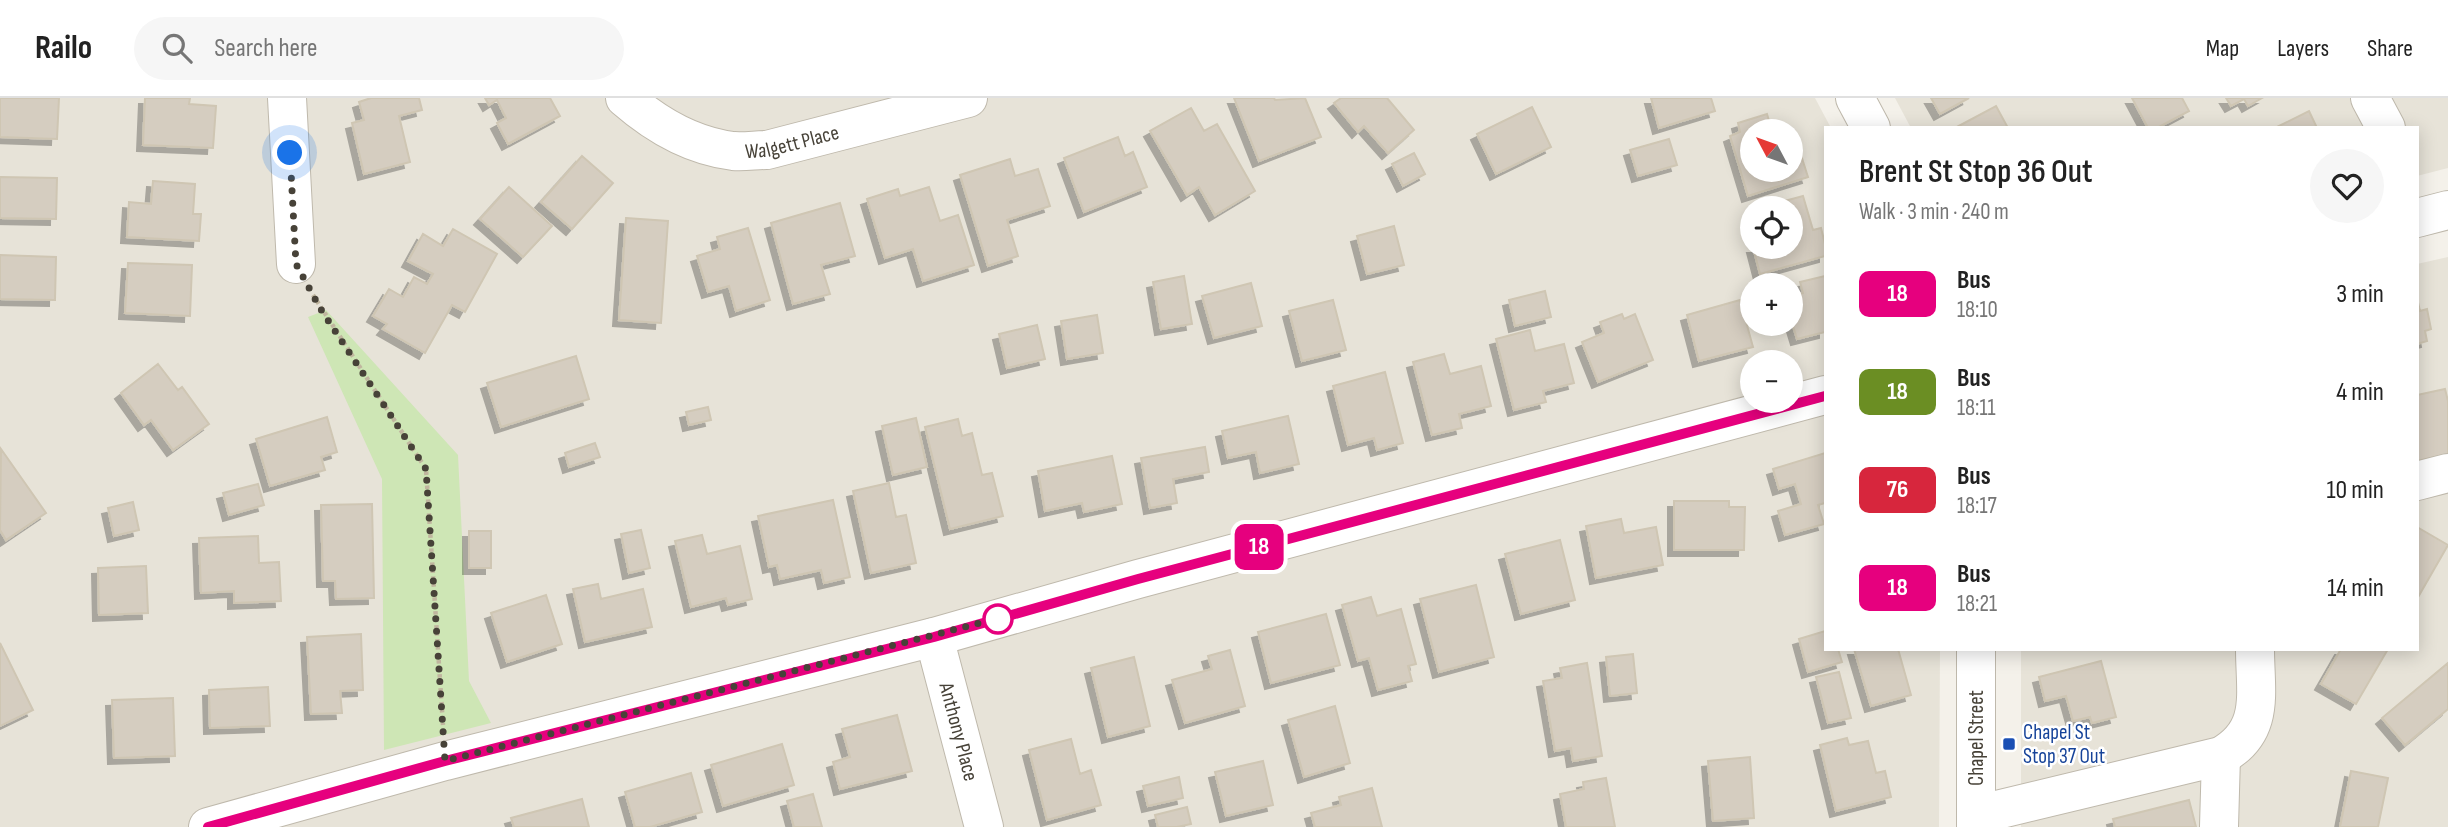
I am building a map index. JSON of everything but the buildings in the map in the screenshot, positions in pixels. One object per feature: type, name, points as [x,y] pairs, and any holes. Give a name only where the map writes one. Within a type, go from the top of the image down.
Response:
[{"type":"street","points":[[286,98],[296,264]]},
{"type":"street","name":"Walgett Place","points":[[625,98],[671,131],[702,144],[735,151],[767,150],[968,98]]},
{"type":"street","points":[[1855,98],[1870,126]]},
{"type":"street","points":[[2370,98],[2385,126]]},
{"type":"street","points":[[208,827],[445,761],[934,637],[1138,579],[1824,396]]},
{"type":"street","points":[[2419,480],[2448,473]]},
{"type":"street","name":"Anthony Place","points":[[934,637],[984,827]]},
{"type":"street","name":"Chapel Street","points":[[1976,651],[1976,821]]},
{"type":"street","points":[[1976,821],[2221,756],[2242,741],[2256,715],[2255,651]]},
{"type":"street","points":[[2219,827],[2221,756]]},
{"type":"path","points":[[296,264],[320,308],[426,469],[445,761]]},
{"type":"shaded area","points":[[0,98],[1815,98],[1830,126],[1824,126],[1824,651],[1940,651],[1939,827],[0,827]]},
{"type":"shaded area","points":[[1895,98],[2448,98],[2448,168],[2419,175],[2419,126],[1910,126]]},
{"type":"shaded area","points":[[2448,257],[2448,827],[2021,827],[2021,651],[2419,651],[2419,264]]},
{"type":"green space","points":[[326,310],[458,455],[469,681],[491,723],[384,750],[382,479],[308,317]]},
{"type":"bus line","name":"18","points":[[208,827],[445,761],[934,637],[1138,579],[1824,396]]},
{"type":"place","name":"Chapel St Stop 37 Out","points":[[2009,744]]},
{"type":"route","points":[[290,153],[296,264],[320,308],[426,469],[445,761],[1011,615],[998,619]]}]
